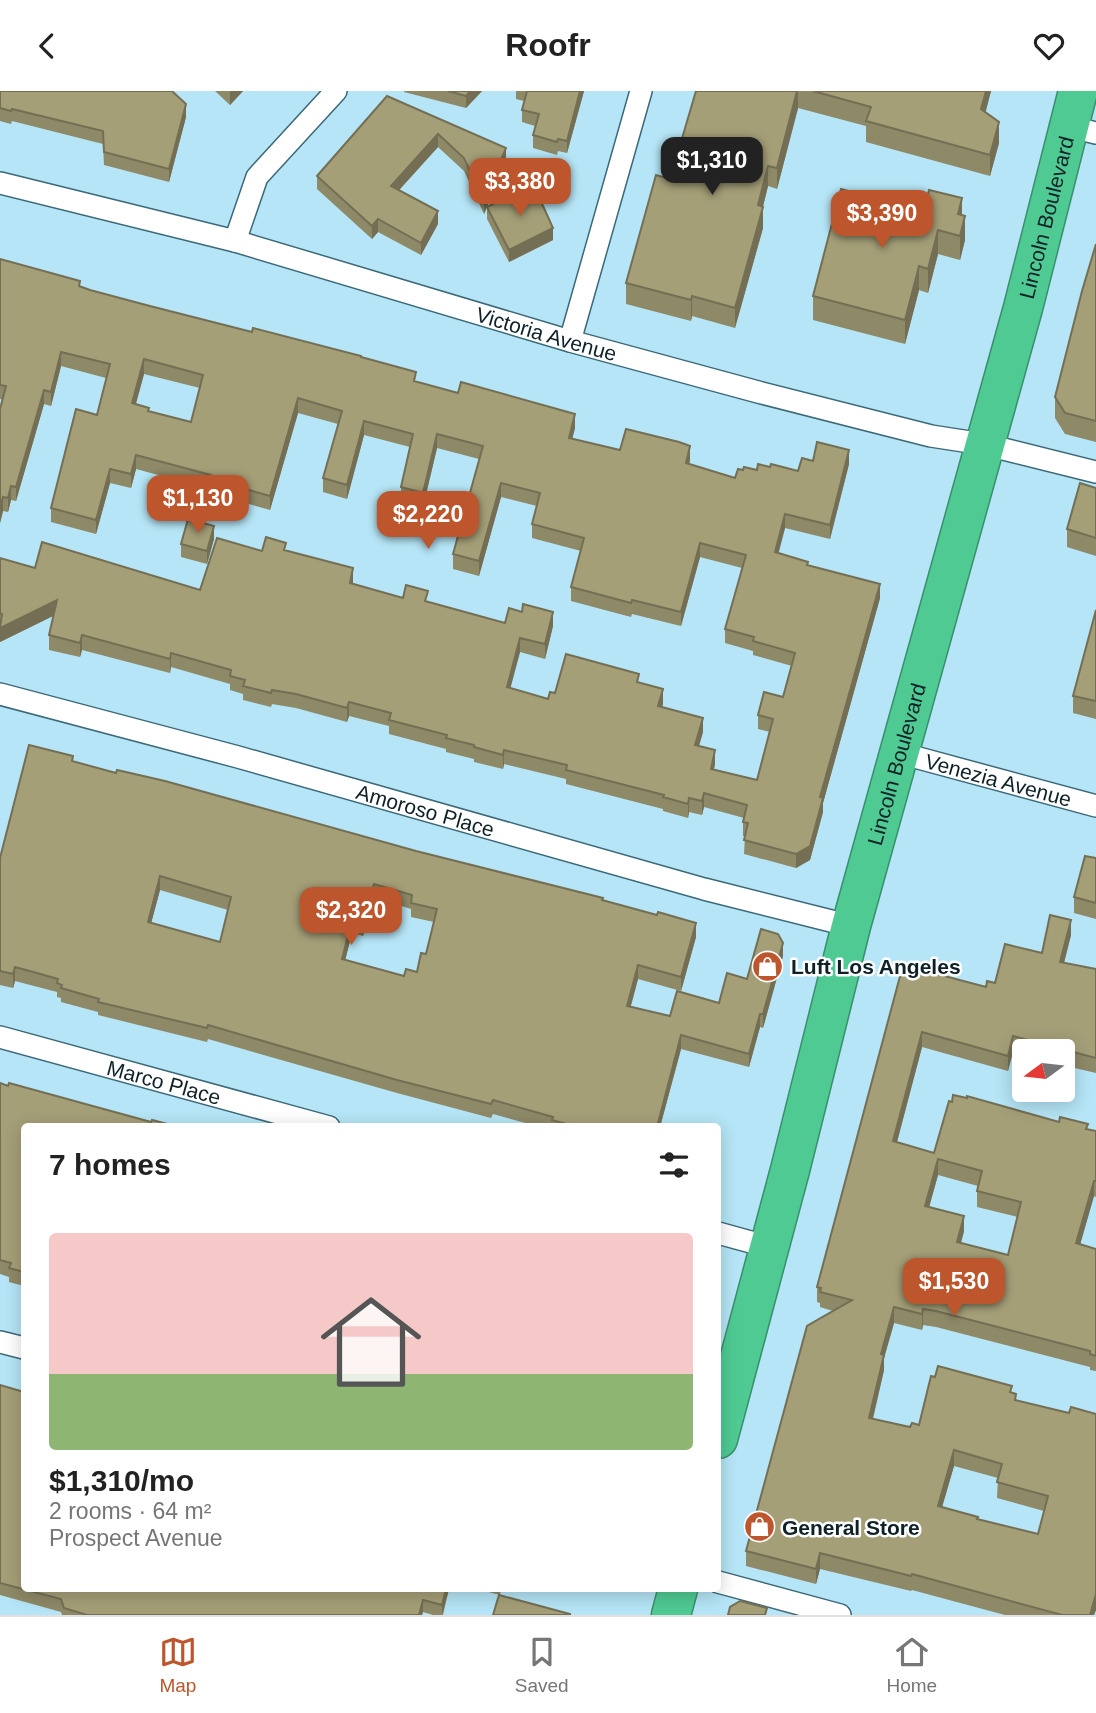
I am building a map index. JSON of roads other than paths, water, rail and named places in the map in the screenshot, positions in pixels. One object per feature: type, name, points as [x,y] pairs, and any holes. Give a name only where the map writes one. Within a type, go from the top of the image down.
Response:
[{"type":"highway","name":"Lincoln Boulevard","points":[[721,1428],[851,926],[983,444],[1029,283],[1081,117]]},
{"type":"highway","points":[[671,1615],[677,1592]]},
{"type":"street","points":[[235,241],[257,177],[336,91]]},
{"type":"street","points":[[570,341],[641,91]]},
{"type":"street","name":"Victoria Avenue","points":[[0,183],[235,241],[570,341],[851,416],[931,436],[983,444],[1096,472]]},
{"type":"street","name":"Amoroso Place","points":[[0,694],[238,757],[704,889],[851,926]]},
{"type":"street","name":"Venezia Avenue","points":[[900,753],[1096,806]]},
{"type":"street","name":"Marco Place","points":[[0,1037],[314,1123]]},
{"type":"street","points":[[721,1234],[769,1247]]},
{"type":"street","points":[[0,1342],[21,1348]]},
{"type":"street","points":[[721,1583],[840,1615]]},
{"type":"place","name":"Luft Los Angeles","points":[[768,966]]},
{"type":"place","name":"General Store","points":[[759,1527]]}]
